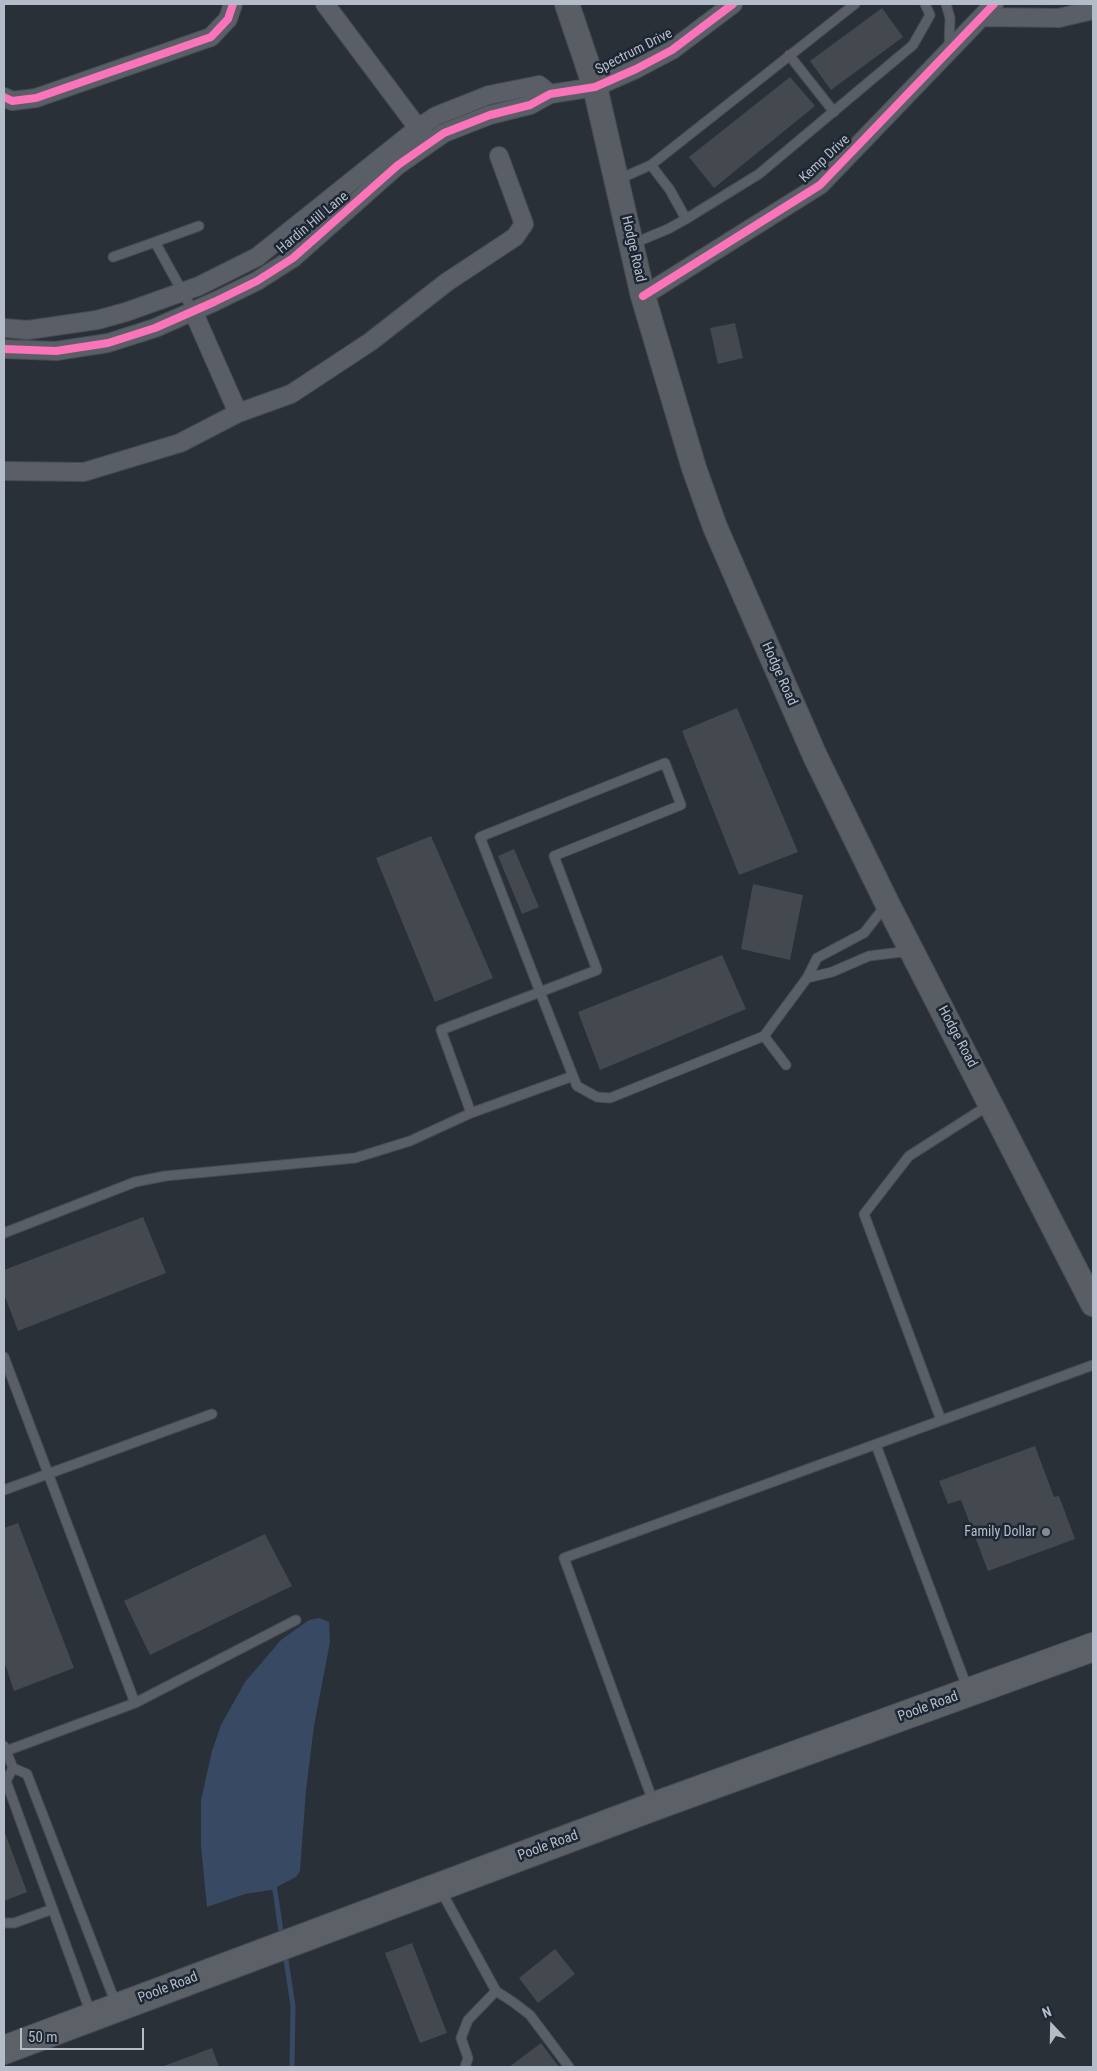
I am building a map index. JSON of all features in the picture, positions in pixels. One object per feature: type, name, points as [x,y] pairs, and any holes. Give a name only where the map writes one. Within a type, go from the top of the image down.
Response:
[{"type":"main road","name":"Hodge Road","points":[[568,4],[595,87],[643,296],[694,468],[715,527],[815,756],[887,903],[1093,1304]]},
{"type":"main road","name":"Poole Road","points":[[4,2050],[655,1806],[1093,1647]]},
{"type":"street","points":[[4,97],[12,101],[36,98],[211,37],[228,19],[233,4]]},
{"type":"street","points":[[325,4],[428,143]]},
{"type":"street","name":"Spectrum Drive","points":[[595,87],[636,69],[672,50],[733,4]]},
{"type":"street","points":[[988,10],[1059,18],[1093,10]]},
{"type":"street","name":"Kemp Drive","points":[[643,296],[820,185],[988,10]]},
{"type":"street","name":"Hardin Hill Lane","points":[[4,328],[28,330],[97,320],[126,312],[199,286],[257,256],[418,128],[436,116],[490,95],[539,84],[550,94]]},
{"type":"street","name":"Hardin Hill Lane","points":[[4,348],[56,351],[108,343],[155,328],[193,312],[257,281],[293,258],[398,166],[444,133],[490,115],[530,105],[550,94],[595,87]]},
{"type":"street","points":[[4,471],[84,472],[180,443],[238,413],[291,394],[370,342],[447,282],[515,237],[524,224],[498,156]]},
{"type":"street","points":[[193,312],[238,413]]},
{"type":"lane","points":[[616,180],[651,164],[855,4]]},
{"type":"lane","points":[[632,244],[668,229],[760,174],[913,45],[930,15],[925,4]]},
{"type":"lane","points":[[946,4],[950,18],[949,51]]},
{"type":"lane","points":[[789,56],[834,112]]},
{"type":"lane","points":[[651,164],[670,190],[686,219]]},
{"type":"lane","points":[[113,258],[199,226]]},
{"type":"lane","points":[[155,242],[193,312]]},
{"type":"lane","points":[[471,1113],[441,1030],[540,992],[597,970],[554,856],[682,805],[665,763],[480,837],[540,992],[577,1086],[597,1097],[610,1098],[764,1036],[807,978],[817,958],[864,933],[887,903]]},
{"type":"lane","points":[[807,978],[832,972],[869,956],[912,951]]},
{"type":"lane","points":[[764,1036],[786,1065]]},
{"type":"lane","points":[[4,1233],[135,1182],[165,1176],[355,1158],[410,1141],[471,1113],[573,1076]]},
{"type":"lane","points":[[941,1420],[864,1214],[909,1156],[991,1103]]},
{"type":"lane","points":[[4,1357],[135,1703]]},
{"type":"lane","points":[[655,1806],[564,1558],[1093,1365]]},
{"type":"lane","points":[[4,1490],[212,1414]]},
{"type":"lane","points":[[876,1445],[968,1692]]},
{"type":"lane","points":[[105,2012],[27,1774],[12,1768],[4,1750],[135,1703],[296,1620]]},
{"type":"lane","points":[[12,1768],[6,1781],[53,1909],[105,2012]]},
{"type":"lane","points":[[438,1887],[496,1992],[530,2015],[569,2067]]},
{"type":"lane","points":[[4,1923],[14,1924],[53,1909]]},
{"type":"lane","points":[[465,2067],[468,2058],[461,2038],[468,2020],[496,1992]]},
{"type":"water","points":[[319,1618],[329,1622],[330,1642],[314,1726],[306,1790],[300,1871],[296,1877],[271,1890],[245,1894],[207,1907],[201,1846],[201,1800],[212,1751],[221,1725],[245,1682],[281,1640],[309,1620]]},
{"type":"building","points":[[882,8],[903,37],[831,90],[810,61]]},
{"type":"building","points":[[790,77],[815,106],[714,188],[689,157]]},
{"type":"building","points":[[735,323],[743,358],[718,364],[710,328]]},
{"type":"building","points":[[737,708],[798,852],[739,875],[682,731]]},
{"type":"building","points":[[431,836],[493,978],[435,1002],[376,858]]},
{"type":"building","points":[[514,849],[539,907],[522,914],[498,856]]},
{"type":"building","points":[[753,884],[803,895],[790,960],[741,949]]},
{"type":"building","points":[[722,955],[746,1009],[600,1070],[578,1012]]},
{"type":"building","points":[[143,1217],[166,1273],[18,1331],[4,1294],[4,1270]]},
{"type":"building","points":[[1035,1446],[1054,1497],[1059,1496],[1075,1539],[988,1571],[961,1500],[948,1504],[939,1481]]},
{"type":"building","points":[[18,1523],[74,1668],[14,1691],[4,1661],[4,1528]]},
{"type":"building","points":[[265,1534],[292,1586],[150,1655],[124,1601]]},
{"type":"building","points":[[4,1833],[27,1892],[4,1901]]},
{"type":"building","points":[[412,1943],[447,2033],[420,2043],[385,1953]]},
{"type":"building","points":[[555,1949],[575,1974],[538,2003],[519,1978]]},
{"type":"building","points":[[541,2043],[559,2067],[509,2067]]},
{"type":"building","points":[[212,2048],[219,2067],[164,2066]]},
{"type":"waterway","points":[[274,1884],[282,1938]]},
{"type":"waterway","points":[[285,1953],[293,2006],[292,2067]]},
{"type":"cycle path","points":[[4,97],[12,101],[36,98],[211,37],[228,19],[233,4]]},
{"type":"cycle path","points":[[4,349],[56,351],[108,343],[155,328],[214,302],[257,281],[293,258],[398,165],[444,133],[490,115],[530,105],[550,94],[595,87],[636,69],[672,50],[733,4]]},
{"type":"cycle path","points":[[643,296],[820,185],[994,4]]},
{"type":"place","name":"Family Dollar","points":[[1046,1532]]}]
